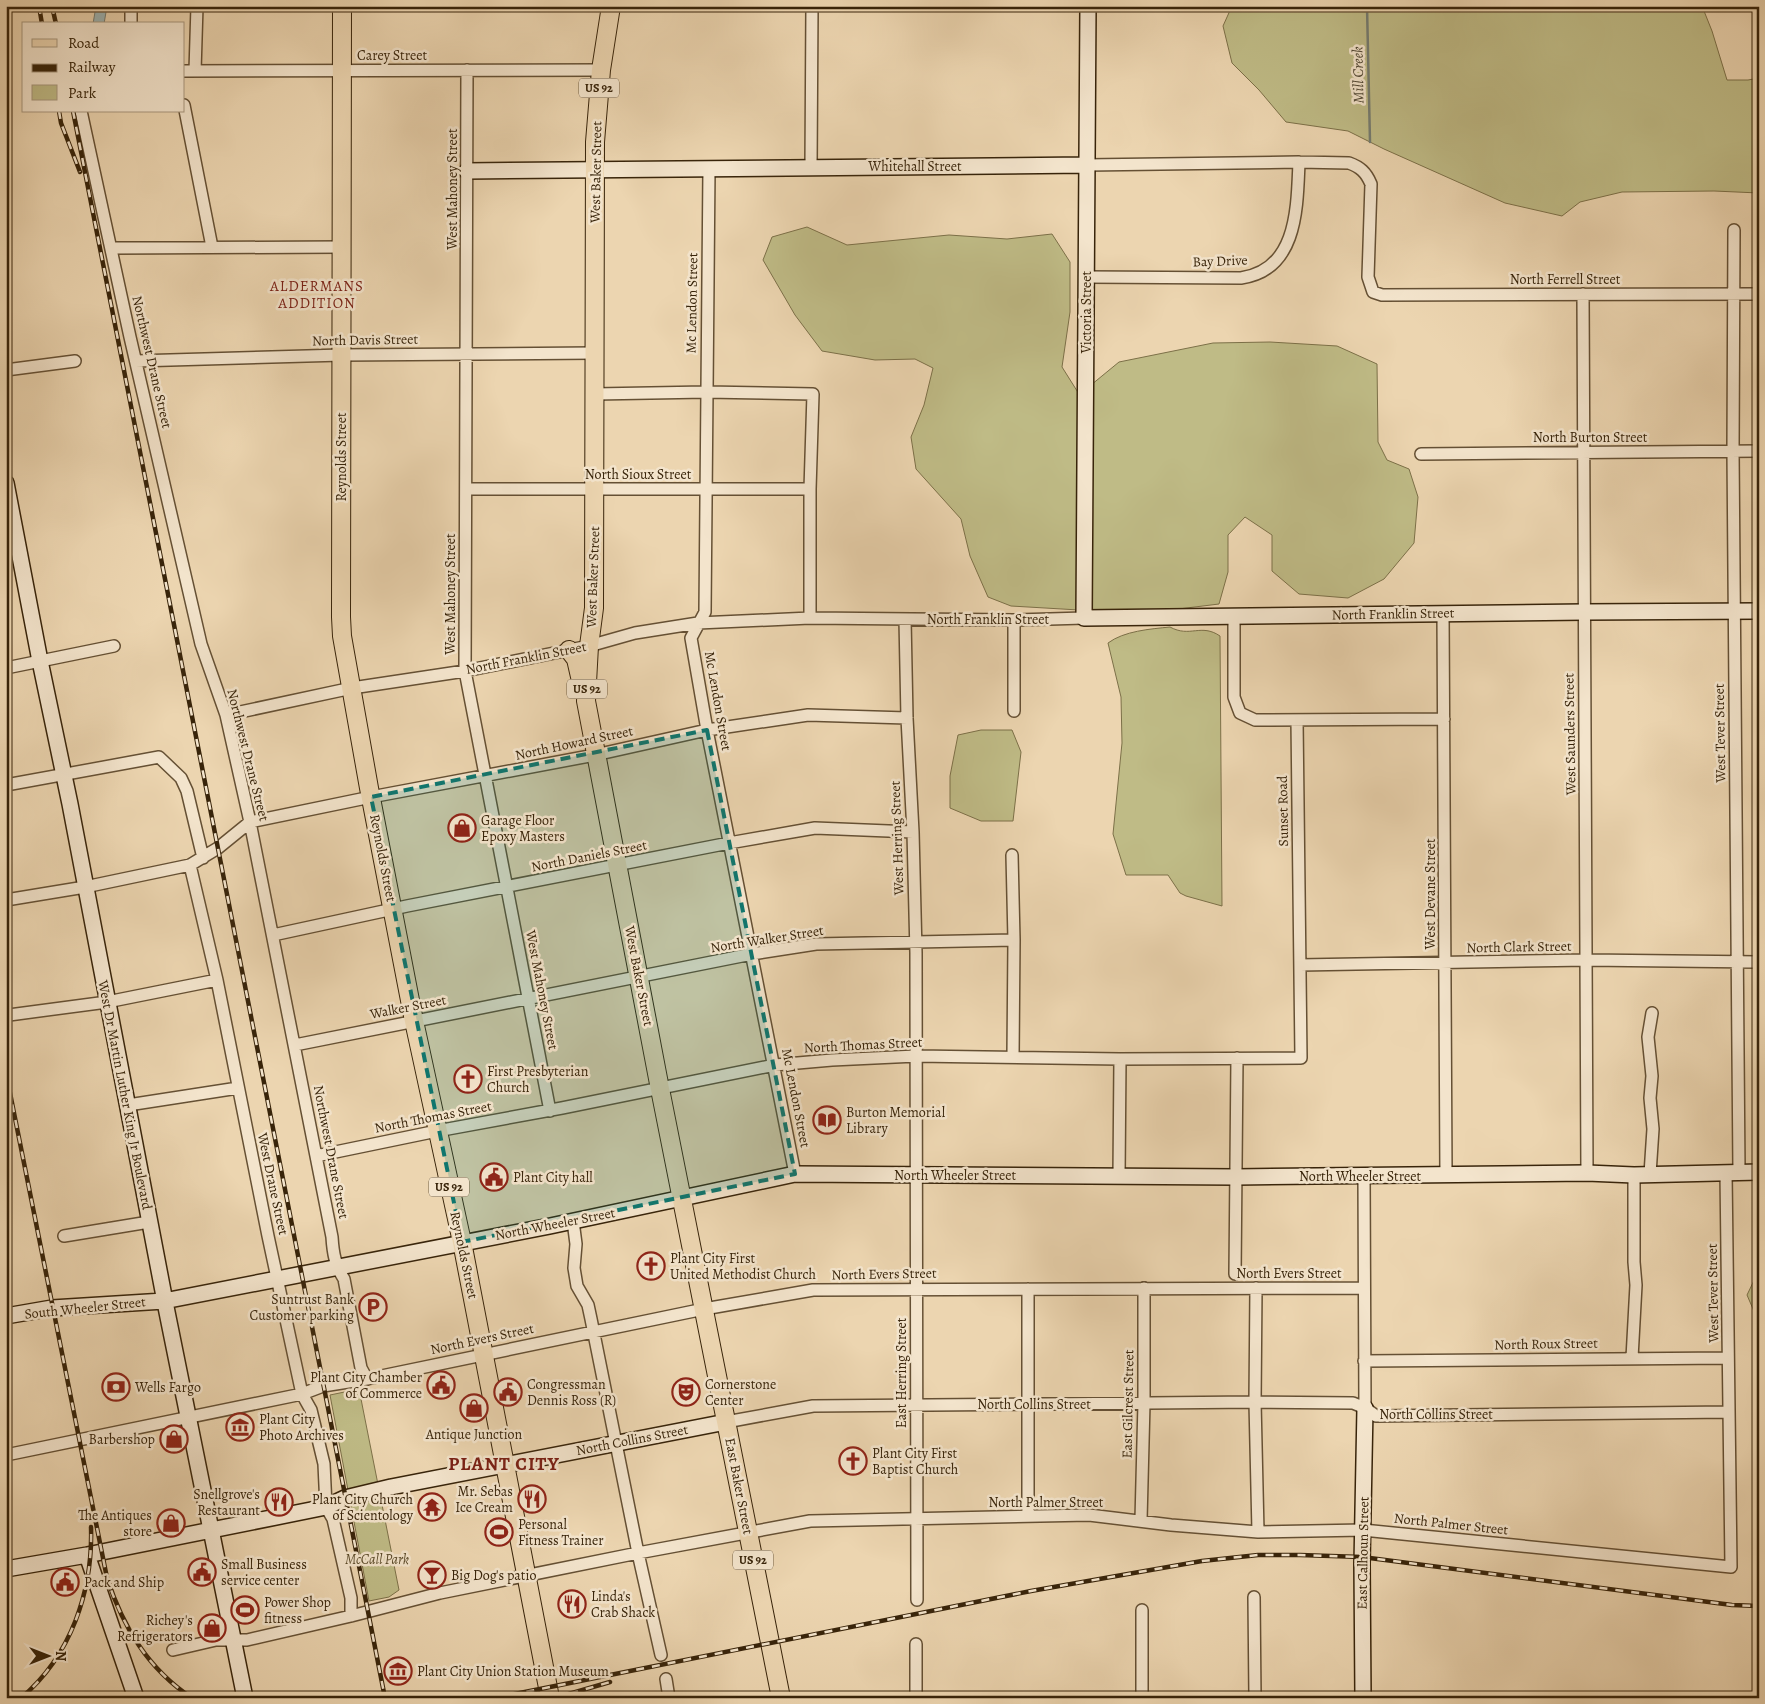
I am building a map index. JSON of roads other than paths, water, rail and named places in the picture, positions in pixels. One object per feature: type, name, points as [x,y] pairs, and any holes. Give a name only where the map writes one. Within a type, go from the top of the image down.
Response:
[{"type":"main road","name":"Reynolds Street","points":[[342,6],[341,616],[343,644],[414,1021],[462,1242],[550,1698]]},
{"type":"main road","name":"West Baker Street","points":[[611,6],[601,70],[596,133],[594,608],[589,646],[586,701],[660,1089],[683,1199]]},
{"type":"main road","name":"US 92","points":[[569,650],[576,658],[586,701]]},
{"type":"main road","name":"US 92","points":[[683,1199],[726,1422]]},
{"type":"main road","name":"East Baker Street","points":[[726,1422],[781,1698]]},
{"type":"street","points":[[131,6],[131,22]]},
{"type":"street","points":[[190,71],[197,6]]},
{"type":"street","points":[[811,166],[812,6]]},
{"type":"street","name":"Victoria Street","points":[[1084,618],[1088,6]]},
{"type":"street","name":"West Mahoney Street","points":[[467,70],[465,671],[550,1111]]},
{"type":"street","name":"Carey Street","points":[[190,71],[601,70]]},
{"type":"street","points":[[185,110],[212,247]]},
{"type":"street","name":"Northwest Drane Street","points":[[81,112],[201,644],[226,715],[250,822],[295,1045],[336,1266],[344,1279],[361,1368],[367,1379]]},
{"type":"street","name":"Whitehall Street","points":[[467,171],[1299,162],[1349,164],[1363,170],[1368,176],[1372,192],[1368,267],[1373,292]]},
{"type":"street","name":"Bay Drive","points":[[1086,277],[1241,278],[1267,270],[1279,257],[1292,231],[1298,191],[1299,162]]},
{"type":"street","name":"Mc Lendon Street","points":[[708,169],[704,612],[691,638],[729,843],[775,1065],[795,1174]]},
{"type":"street","name":"West Tever Street","points":[[1732,1567],[1728,1358],[1738,962],[1733,451],[1734,230]]},
{"type":"street","points":[[111,248],[342,247]]},
{"type":"street","name":"North Ferrell Street","points":[[1373,292],[1386,295],[1759,294]]},
{"type":"street","name":"West Saunders Street","points":[[1584,294],[1584,612],[1588,960],[1587,1173]]},
{"type":"street","name":"North Davis Street","points":[[136,361],[342,355],[595,353]]},
{"type":"street","points":[[6,370],[75,361]]},
{"type":"street","points":[[595,394],[706,392],[813,394],[810,489],[810,618]]},
{"type":"street","name":"North Burton Street","points":[[1421,454],[1584,451],[1759,451]]},
{"type":"street","name":"West Dr Martin Luther King Jr Boulevard","points":[[6,483],[128,1106],[164,1301],[245,1698]]},
{"type":"street","name":"North Sioux Street","points":[[466,489],[810,489]]},
{"type":"street","name":"North Franklin Street","points":[[226,715],[352,688],[465,671],[589,646],[635,633],[698,623],[810,618],[1014,620],[1444,613],[1759,611]]},
{"type":"street","name":"West Devane Street","points":[[1444,613],[1446,1175]]},
{"type":"street","points":[[1234,616],[1234,697],[1240,713],[1255,720],[1444,719]]},
{"type":"street","name":"West Herring Street","points":[[904,619],[906,718],[913,832],[916,943],[917,1176]]},
{"type":"street","points":[[1014,620],[1014,711]]},
{"type":"street","points":[[6,668],[114,646]]},
{"type":"street","name":"North Howard Street","points":[[250,822],[595,755],[708,730],[808,715],[906,718]]},
{"type":"street","name":"Sunset Road","points":[[1297,720],[1301,1058]]},
{"type":"street","points":[[6,785],[159,757],[181,778],[187,791],[203,858]]},
{"type":"street","points":[[6,900],[85,887],[190,866],[218,848],[250,822]]},
{"type":"street","name":"North Daniels Street","points":[[273,935],[393,909],[814,828],[913,832]]},
{"type":"street","points":[[1012,856],[1014,940],[1013,1057]]},
{"type":"street","name":"West Drane Street","points":[[190,866],[217,980],[302,1394],[311,1410],[324,1464],[326,1507],[333,1519],[351,1598],[351,1616]]},
{"type":"street","name":"North Walker Street","points":[[528,999],[752,954],[816,944],[1014,940]]},
{"type":"street","name":"North Clark Street","points":[[1300,965],[1446,964],[1588,960],[1759,962]]},
{"type":"street","points":[[9,1015],[107,1002],[217,980]]},
{"type":"street","name":"Walker Street","points":[[295,1045],[528,999]]},
{"type":"street","points":[[1650,1174],[1653,1130],[1650,1098],[1652,1076],[1648,1037],[1652,1013]]},
{"type":"street","name":"North Thomas Street","points":[[316,1156],[775,1065],[916,1056],[1120,1059],[1301,1058]]},
{"type":"street","points":[[1235,1274],[1237,1058]]},
{"type":"street","points":[[1119,1176],[1120,1059]]},
{"type":"street","points":[[128,1106],[238,1088]]},
{"type":"street","name":"North Wheeler Street","points":[[164,1301],[683,1199],[795,1174],[1236,1177],[1587,1173],[1634,1175],[1759,1172]]},
{"type":"street","points":[[1632,1358],[1636,1285],[1634,1262],[1634,1175]]},
{"type":"street","name":"East Herring Street","points":[[917,1176],[917,1600]]},
{"type":"street","points":[[1364,1176],[1365,1408]]},
{"type":"street","points":[[573,1221],[576,1244],[574,1268],[577,1286],[588,1305],[594,1331],[638,1553],[661,1655]]},
{"type":"street","points":[[64,1236],[149,1222]]},
{"type":"street","name":"East Gilcrest Street","points":[[1141,1520],[1144,1288]]},
{"type":"street","points":[[1256,1288],[1255,1402],[1258,1532]]},
{"type":"street","name":"North Evers Street","points":[[6,1455],[302,1394],[323,1386],[367,1379],[704,1309],[812,1290],[1364,1288]]},
{"type":"street","points":[[1028,1289],[1028,1515]]},
{"type":"street","name":"South Wheeler Street","points":[[6,1316],[52,1308],[164,1301]]},
{"type":"street","name":"North Roux Street","points":[[1364,1362],[1728,1358]]},
{"type":"street","name":"North Collins Street","points":[[6,1569],[87,1555],[326,1507],[345,1498],[505,1465],[812,1406],[1255,1402],[1353,1403],[1365,1408],[1376,1416],[1729,1412]]},
{"type":"street","name":"East Calhoun Street","points":[[1363,1698],[1365,1408]]},
{"type":"street","name":"North Palmer Street","points":[[173,1650],[216,1640],[247,1640],[368,1612],[412,1599],[638,1553],[810,1521],[1089,1515],[1171,1525],[1258,1532],[1363,1530],[1732,1567]]},
{"type":"street","points":[[87,1555],[136,1698]]},
{"type":"street","points":[[1254,1597],[1255,1698]]},
{"type":"street","points":[[1142,1610],[1142,1698]]},
{"type":"street","points":[[916,1644],[916,1698]]},
{"type":"street","points":[[666,1679],[670,1698]]},
{"type":"water","points":[[96,6],[107,6],[104,22],[93,22]]},
{"type":"waterway","name":"Mill Creek","points":[[1367,6],[1370,142]]},
{"type":"railway","points":[[39,6],[42,22]]},
{"type":"railway","points":[[52,6],[56,22]]},
{"type":"railway","points":[[59,112],[61,123],[80,172]]},
{"type":"railway","points":[[73,112],[385,1698]]},
{"type":"railway","points":[[6,1073],[107,1578],[129,1630],[139,1645],[162,1674],[192,1698]]},
{"type":"railway","points":[[21,1698],[53,1663],[76,1621],[88,1575],[91,1527]]},
{"type":"railway","points":[[495,1698],[1031,1591],[1202,1561],[1258,1555],[1362,1557],[1732,1605],[1759,1606]]},
{"type":"railway","points":[[555,1698],[610,1682]]},
{"type":"place","name":"Garage Floor Epoxy Masters","points":[[462,828]]},
{"type":"place","name":"First Presbyterian Church","points":[[468,1079]]},
{"type":"place","name":"Burton Memorial Library","points":[[827,1120]]},
{"type":"place","name":"Plant City hall","points":[[494,1177]]},
{"type":"place","name":"Plant City First United Methodist Church","points":[[651,1266]]},
{"type":"place","name":"Suntrust Bank Customer parking","points":[[373,1307]]},
{"type":"place","name":"Plant City Chamber of Commerce","points":[[441,1385]]},
{"type":"place","name":"Wells Fargo","points":[[116,1387]]},
{"type":"place","name":"Congressman Dennis Ross (R)","points":[[508,1392]]},
{"type":"place","name":"Cornerstone Center","points":[[686,1392]]},
{"type":"place","name":"Antique Junction","points":[[474,1408]]},
{"type":"place","name":"Plant City Photo Archives","points":[[240,1427]]},
{"type":"place","name":"Barbershop","points":[[174,1439]]},
{"type":"place","name":"Plant City First Baptist Church","points":[[853,1461]]},
{"type":"place","name":"Mr. Sebas Ice Cream","points":[[532,1499]]},
{"type":"place","name":"Snellgrove's Restaurant","points":[[279,1502]]},
{"type":"place","name":"Plant City Church of Scientology","points":[[432,1507]]},
{"type":"place","name":"The Antiques store","points":[[171,1523]]},
{"type":"place","name":"Personal Fitness Trainer","points":[[499,1532]]},
{"type":"place","name":"Small Business service center","points":[[202,1572]]},
{"type":"place","name":"Big Dog's patio","points":[[432,1575]]},
{"type":"place","name":"Pack and Ship","points":[[65,1582]]},
{"type":"place","name":"Linda's Crab Shack","points":[[572,1604]]},
{"type":"place","name":"Power Shop fitness","points":[[245,1610]]},
{"type":"place","name":"Richey's Refrigerators","points":[[212,1628]]},
{"type":"place","name":"Plant City Union Station Museum","points":[[398,1671]]},
{"type":"district","name":"ALDERMANS ADDITION","points":[[317,294]]},
{"type":"district","name":"PLANT CITY","points":[[504,1464]]},
{"type":"park label","name":"McCall Park","points":[[377,1559]]}]
